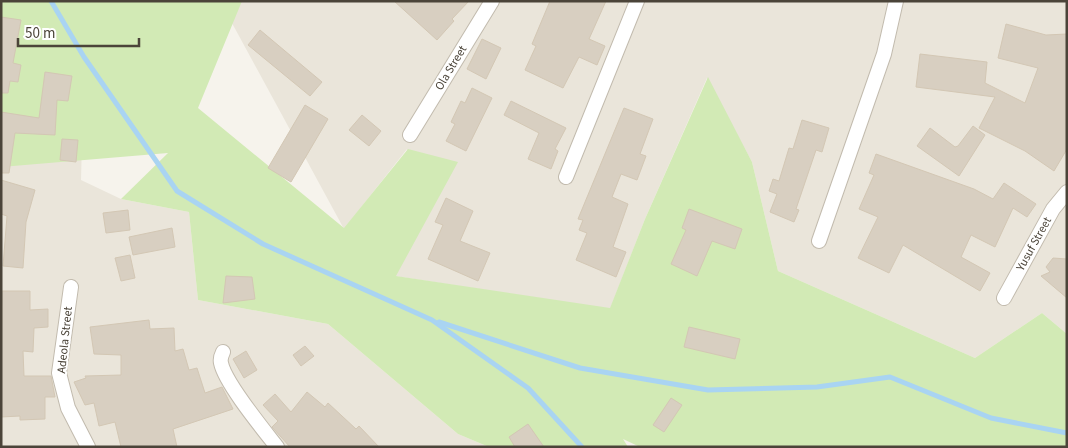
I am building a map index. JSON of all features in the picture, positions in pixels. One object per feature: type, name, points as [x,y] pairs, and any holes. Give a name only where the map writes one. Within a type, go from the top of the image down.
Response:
[{"type":"street","name":"Ola Street","points":[[410,135],[492,1]]},
{"type":"street","points":[[566,177],[636,1]]},
{"type":"street","points":[[819,241],[884,54],[896,1]]},
{"type":"street","name":"Yusuf Street","points":[[1004,298],[1053,209],[1067,192]]},
{"type":"street","name":"Adeola Street","points":[[71,288],[60,373],[68,408],[88,447]]},
{"type":"street","points":[[223,352],[220,361],[222,368],[244,404],[276,447]]},
{"type":"shaded area","points":[[220,1],[1067,1],[1067,334],[1042,313],[975,358],[778,271],[752,162],[707,78],[645,219],[610,309],[395,276],[407,149],[344,229]]},
{"type":"shaded area","points":[[1,3],[85,23],[81,180],[121,199],[189,212],[198,300],[328,324],[458,434],[489,447],[1,447]]},
{"type":"green space","points":[[1,1],[242,1],[198,108],[344,228],[408,149],[458,162],[396,276],[610,308],[645,219],[708,77],[752,162],[778,271],[975,358],[1042,313],[1067,334],[1067,447],[640,447],[623,439],[628,447],[489,447],[458,434],[328,324],[198,300],[189,212],[121,199],[168,153],[1,167]]},
{"type":"building","points":[[394,1],[469,1],[452,19],[454,21],[437,40]]},
{"type":"building","points":[[550,1],[606,1],[589,39],[605,46],[597,65],[579,57],[563,88],[525,70],[536,46],[532,44]]},
{"type":"building","points":[[1,17],[21,20],[13,63],[21,65],[18,82],[10,81],[8,93],[1,93]]},
{"type":"building","points":[[1006,24],[1046,35],[1067,34],[1067,149],[1054,171],[1025,151],[979,128],[995,97],[916,87],[920,54],[987,62],[985,83],[1025,103],[1038,68],[998,58]]},
{"type":"building","points":[[260,30],[322,82],[310,96],[248,45]]},
{"type":"building","points":[[482,39],[501,48],[486,79],[467,69]]},
{"type":"building","points":[[45,72],[72,76],[68,101],[57,100],[55,135],[15,133],[9,173],[1,173],[1,112],[39,118]]},
{"type":"building","points":[[472,88],[492,98],[466,151],[446,141],[455,124],[451,122],[461,101],[465,103]]},
{"type":"building","points":[[511,101],[566,128],[555,149],[558,151],[551,169],[528,159],[539,133],[504,115]]},
{"type":"building","points":[[305,105],[328,119],[291,182],[268,168]]},
{"type":"building","points":[[624,108],[653,119],[640,154],[646,156],[637,180],[621,174],[612,197],[628,204],[613,247],[626,252],[616,277],[576,260],[587,233],[579,230],[583,220],[578,219]]},
{"type":"building","points":[[362,115],[381,131],[369,146],[349,130]]},
{"type":"building","points":[[802,120],[829,128],[822,152],[816,150],[796,209],[799,210],[794,222],[770,212],[777,194],[769,191],[773,179],[779,181],[789,148],[793,149]]},
{"type":"building","points":[[973,126],[985,135],[959,176],[917,146],[930,128],[955,147],[958,146]]},
{"type":"building","points":[[62,139],[78,140],[76,162],[60,160]]},
{"type":"building","points":[[876,154],[974,189],[993,199],[1004,183],[1036,204],[1027,217],[1013,208],[995,247],[971,235],[961,257],[990,273],[980,291],[903,245],[889,273],[858,258],[878,217],[859,209],[874,175],[869,173]]},
{"type":"building","points":[[1,180],[35,190],[26,222],[23,268],[3,266],[7,216],[1,214]]},
{"type":"building","points":[[446,198],[473,211],[460,241],[490,253],[478,281],[428,259],[443,225],[435,222]]},
{"type":"building","points":[[689,209],[742,229],[735,249],[712,241],[697,276],[671,264],[686,230],[682,228]]},
{"type":"building","points":[[128,210],[130,230],[106,233],[103,213]]},
{"type":"building","points":[[172,228],[175,247],[133,255],[129,237]]},
{"type":"building","points":[[130,255],[135,278],[121,281],[115,258]]},
{"type":"building","points":[[1053,258],[1067,259],[1067,298],[1041,276],[1050,272],[1046,267]]},
{"type":"building","points":[[226,276],[252,277],[255,299],[223,303]]},
{"type":"building","points":[[2,291],[30,291],[30,310],[48,309],[48,327],[34,328],[33,352],[23,351],[24,376],[51,376],[55,397],[45,397],[45,419],[20,420],[20,416],[1,417]]},
{"type":"building","points":[[149,320],[150,329],[174,328],[175,351],[183,349],[189,370],[197,368],[205,393],[222,387],[233,409],[173,429],[177,447],[121,447],[115,422],[99,426],[94,403],[85,405],[74,382],[86,378],[85,376],[121,375],[121,355],[94,354],[90,327]]},
{"type":"building","points":[[689,327],[740,339],[735,359],[684,347]]},
{"type":"building","points":[[305,346],[314,356],[301,366],[293,355]]},
{"type":"building","points":[[246,351],[257,370],[244,378],[233,359]]},
{"type":"building","points":[[307,392],[325,407],[328,403],[356,429],[359,426],[379,447],[290,447],[272,427],[278,421],[263,405],[275,394],[291,412]]},
{"type":"building","points":[[671,398],[682,405],[664,432],[653,425]]},
{"type":"building","points":[[528,424],[544,447],[515,447],[509,437]]},
{"type":"waterway","points":[[51,1],[84,57],[177,191],[263,244],[432,320],[528,388],[582,447]]},
{"type":"waterway","points":[[439,322],[580,368],[708,390],[817,387],[890,377],[991,418],[1067,433]]}]
